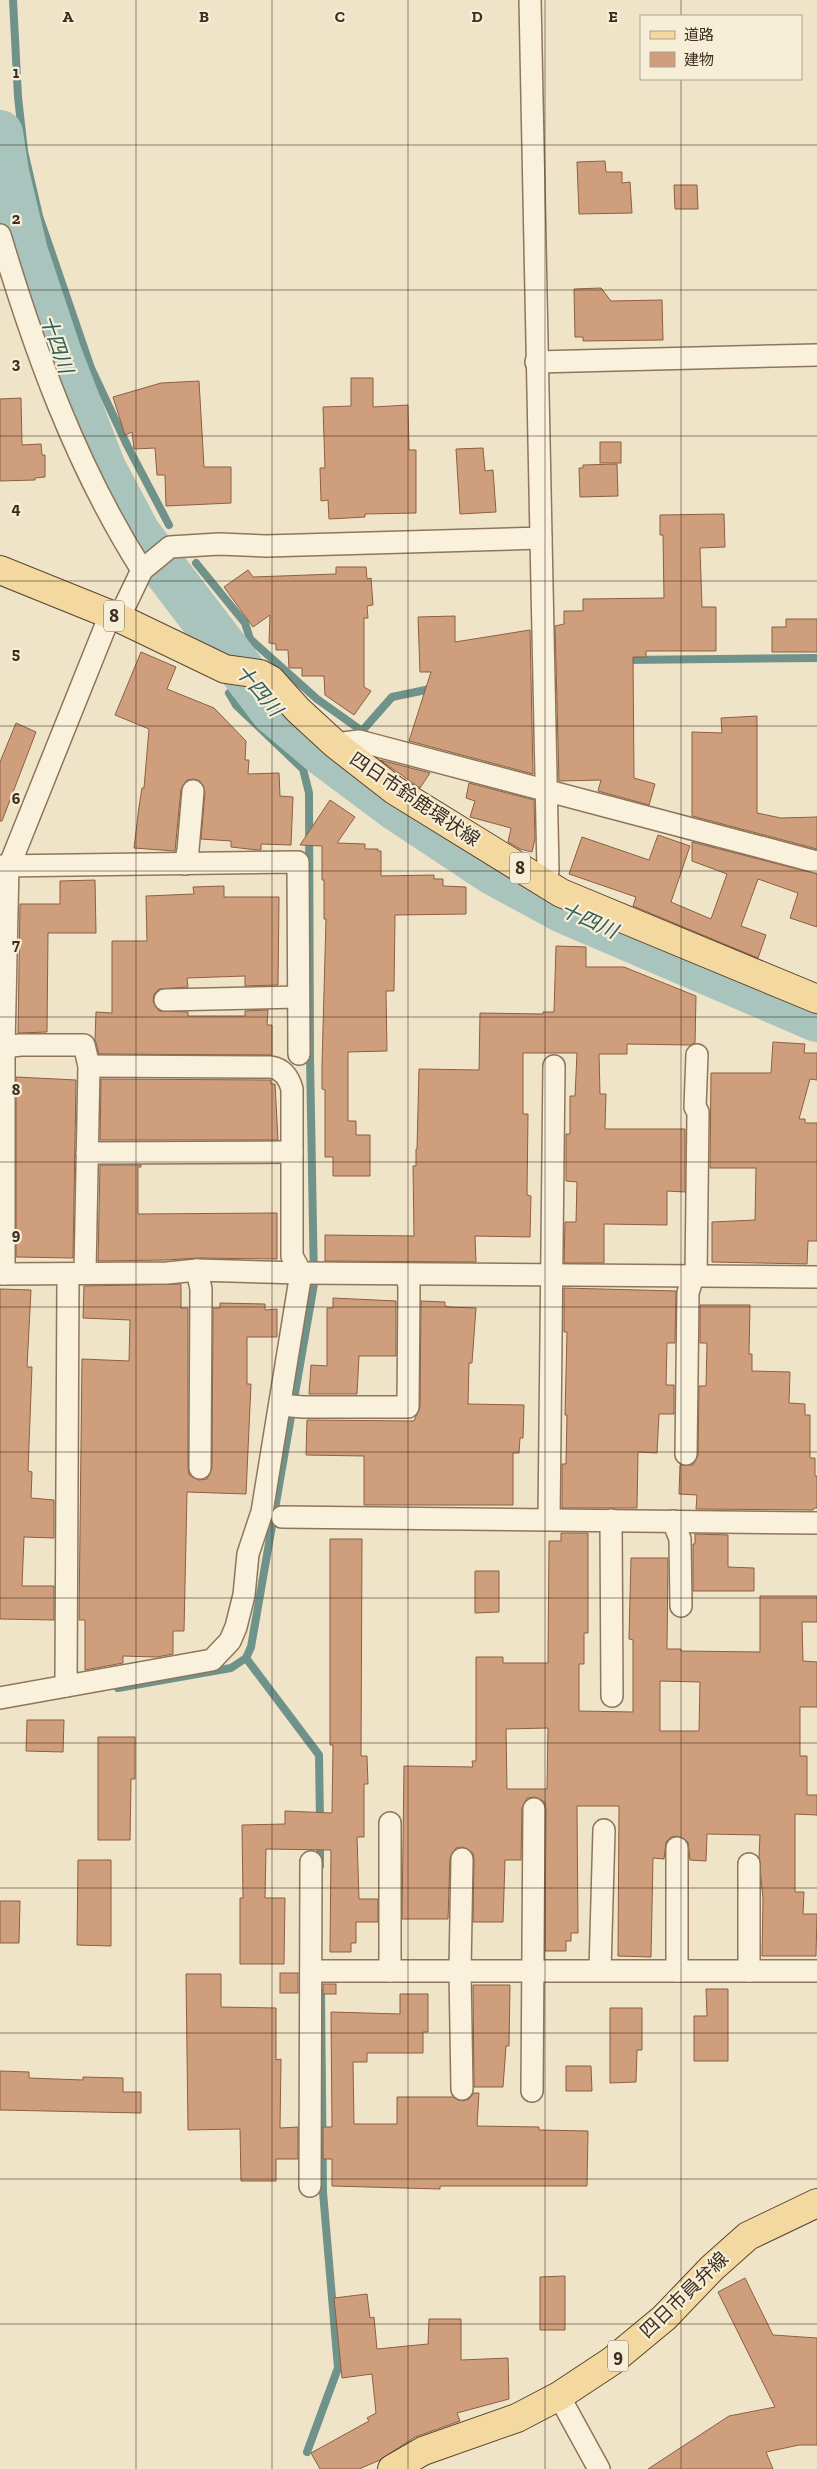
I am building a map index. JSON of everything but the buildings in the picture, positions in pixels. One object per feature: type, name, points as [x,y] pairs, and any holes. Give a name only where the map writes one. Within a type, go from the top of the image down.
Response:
[{"type":"main road","name":"四日市鈴鹿環状線","points":[[0,570],[114,616],[225,669],[260,674],[271,680],[298,710],[335,744],[394,790],[561,893],[817,999]]},
{"type":"main road","name":"四日市員弁線","points":[[392,2469],[424,2451],[517,2418],[559,2396],[612,2361],[664,2318],[712,2268],[748,2236],[817,2203]]},
{"type":"street","points":[[530,0],[536,362],[546,679],[548,871],[541,881]]},
{"type":"street","points":[[0,235],[46,375],[67,426],[90,479],[142,570]]},
{"type":"street","points":[[536,362],[817,355]]},
{"type":"street","points":[[0,894],[4,866],[114,616],[142,570],[170,547],[219,544],[266,546],[541,538]]},
{"type":"street","points":[[335,744],[359,741],[817,862]]},
{"type":"street","points":[[184,864],[188,850],[193,791]]},
{"type":"street","points":[[4,866],[298,862],[299,1054]]},
{"type":"street","points":[[4,866],[2,1274],[76,1274],[197,1270],[406,1275],[817,1277]]},
{"type":"street","points":[[165,1000],[298,997]]},
{"type":"street","points":[[4,1047],[20,1045],[84,1045],[89,1066],[87,1153],[76,1274],[66,1686]]},
{"type":"street","points":[[686,1454],[688,1293],[695,1276],[698,1112],[695,1107],[697,1055]]},
{"type":"street","points":[[89,1066],[278,1068],[290,1081],[292,1089],[292,1256],[310,1273]]},
{"type":"street","points":[[549,1519],[554,1066]]},
{"type":"street","points":[[87,1153],[292,1152]]},
{"type":"street","points":[[197,1270],[201,1289],[200,1468]]},
{"type":"street","points":[[0,1698],[212,1660],[230,1641],[241,1611],[248,1554],[262,1512],[288,1405],[310,1273]]},
{"type":"street","points":[[288,1405],[408,1407],[409,1286],[406,1275]]},
{"type":"street","points":[[282,1517],[817,1523]]},
{"type":"street","points":[[611,1520],[612,1696]]},
{"type":"street","points":[[673,1521],[680,1539],[681,1606]]},
{"type":"street","points":[[532,2091],[534,1809]]},
{"type":"street","points":[[390,1823],[390,1971]]},
{"type":"street","points":[[600,1970],[604,1830]]},
{"type":"street","points":[[677,1848],[677,1971]]},
{"type":"street","points":[[462,1859],[460,1971],[462,2089]]},
{"type":"street","points":[[310,2186],[319,1971],[311,1862]]},
{"type":"street","points":[[749,1864],[749,1971]]},
{"type":"street","points":[[319,1971],[817,1971]]},
{"type":"street","points":[[559,2396],[597,2465]]},
{"type":"waterway","points":[[13,0],[18,97],[24,151],[39,216],[91,368],[127,445],[169,525]]},
{"type":"waterway","name":"十四川","points":[[0,133],[6,172],[25,252],[59,354],[103,468],[138,534],[274,712],[324,754],[395,807],[493,872],[563,910],[817,1019]]},
{"type":"waterway","points":[[196,563],[245,623],[250,639],[317,699],[362,731],[392,697],[435,688]]},
{"type":"waterway","name":"十四川","points":[[198,612],[208,637]]},
{"type":"waterway","points":[[624,660],[817,658]]},
{"type":"waterway","points":[[118,1688],[231,1668],[246,1658],[251,1647],[314,1284],[310,1057],[309,793],[303,769],[236,705],[229,693]]},
{"type":"waterway","points":[[246,1658],[319,1755],[320,1821]]},
{"type":"waterway","points":[[320,1840],[320,1866]]},
{"type":"waterway","points":[[307,2452],[338,2368],[323,2192],[321,1992]]}]
